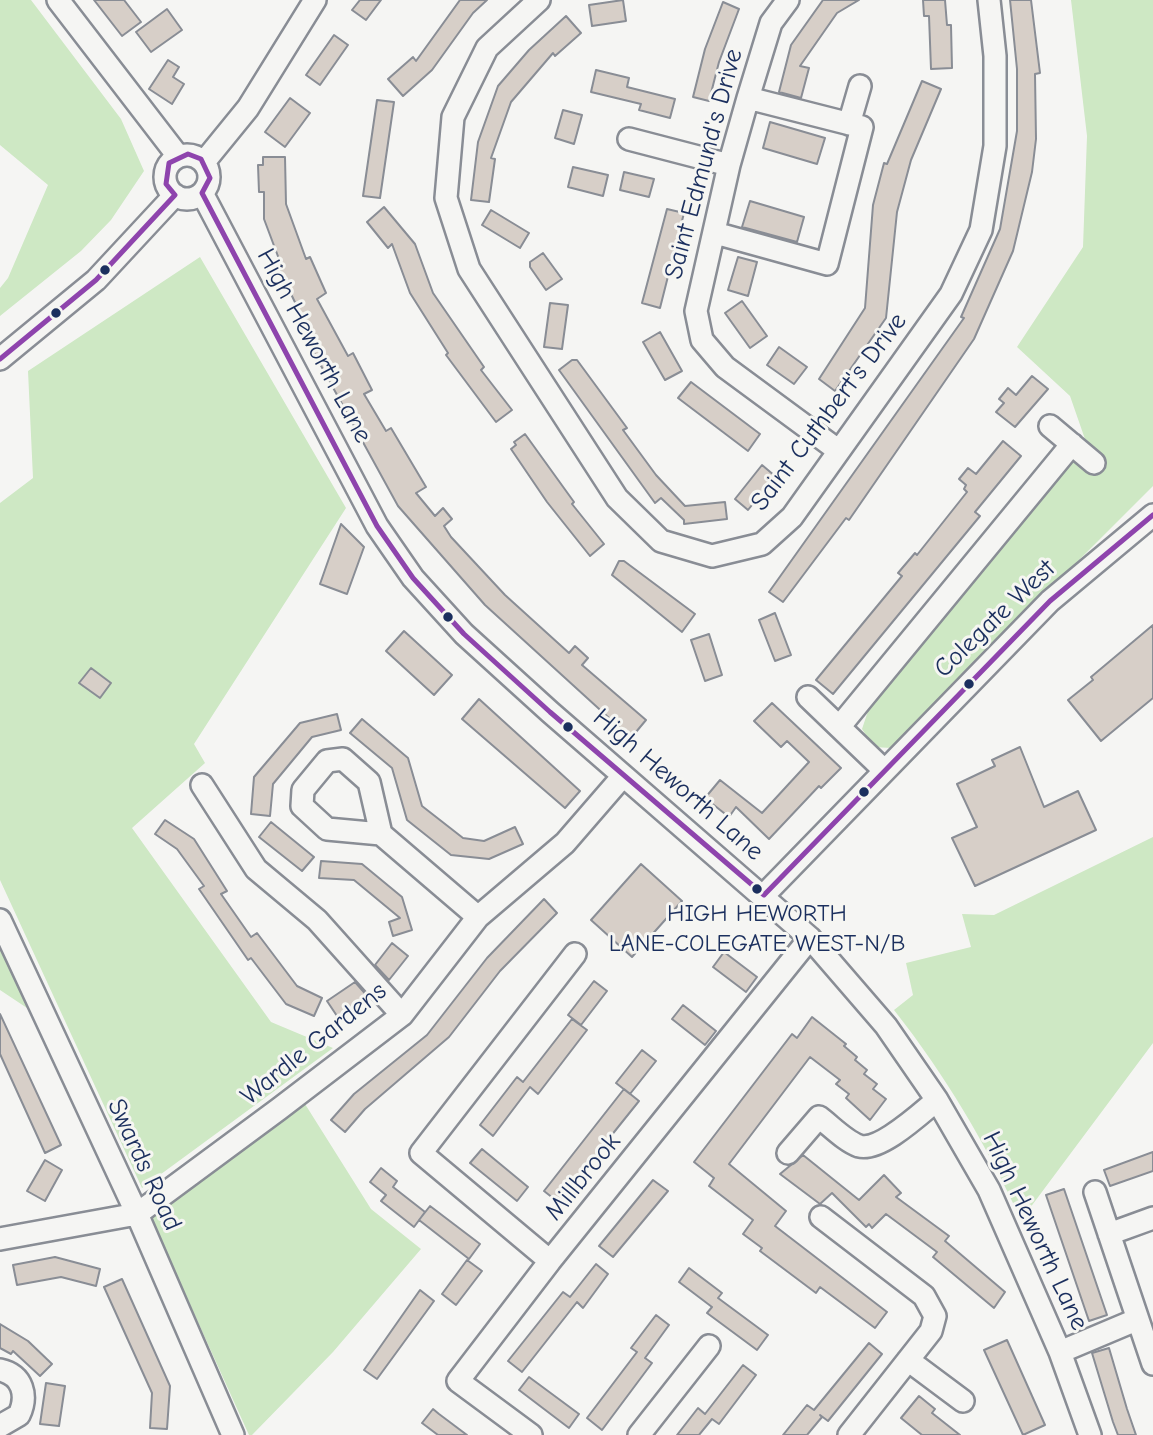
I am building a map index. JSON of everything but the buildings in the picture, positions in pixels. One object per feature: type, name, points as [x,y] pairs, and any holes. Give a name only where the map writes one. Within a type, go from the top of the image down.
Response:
[{"type":"street","points":[[58,0],[178,156]]},
{"type":"street","points":[[204,162],[248,108],[315,0]]},
{"type":"street","name":"Saint Cuthbert's Drive","points":[[539,0],[487,48],[453,117],[446,198],[469,269],[617,498],[661,541],[717,555],[762,544],[792,517],[951,293],[981,230],[995,146],[995,56],[989,0]]},
{"type":"street","name":"Saint Edmund's Drive","points":[[788,0],[771,23],[748,98],[729,165],[715,233],[699,288],[696,311],[702,340],[725,367],[839,451]]},
{"type":"street","points":[[849,124],[860,86]]},
{"type":"street","points":[[715,233],[827,264],[862,127],[748,98]]},
{"type":"street","points":[[629,139],[729,165]]},
{"type":"street","points":[[195,155],[204,162],[210,178],[202,193],[190,199],[175,195],[165,176],[169,163],[178,156],[195,155]]},
{"type":"street","name":"High Heworth Lane","points":[[202,193],[377,526],[396,555],[464,634],[810,938],[886,1026],[937,1100],[989,1190],[1060,1352],[1090,1435]]},
{"type":"street","points":[[0,359],[96,280],[175,195]]},
{"type":"street","points":[[1050,426],[1094,463]]},
{"type":"street","name":"Colegate West","points":[[840,726],[1072,444]]},
{"type":"street","name":"Colegate West","points":[[764,895],[1050,601],[1153,515]]},
{"type":"street","points":[[808,697],[884,770]]},
{"type":"street","name":"Wardle Gardens","points":[[136,1213],[402,1015],[478,918],[565,844],[623,776]]},
{"type":"street","points":[[202,785],[256,869],[317,920],[402,1015]]},
{"type":"street","points":[[381,834],[478,918]]},
{"type":"street","name":"Swards Road","points":[[0,920],[136,1213],[233,1435]]},
{"type":"street","name":"Millbrook","points":[[531,1435],[458,1381],[810,938]]},
{"type":"street","points":[[551,1261],[421,1153],[575,954]]},
{"type":"street","points":[[788,1153],[819,1117],[857,1145],[870,1146],[887,1138],[937,1100]]},
{"type":"street","points":[[1095,1192],[1153,1364]]},
{"type":"street","points":[[0,1239],[136,1213]]},
{"type":"street","points":[[821,1217],[924,1296],[934,1316],[932,1331],[849,1435]]},
{"type":"street","points":[[1108,1234],[1153,1218]]},
{"type":"street","points":[[1060,1352],[1136,1320]]},
{"type":"street","points":[[639,1435],[709,1346]]},
{"type":"street","points":[[908,1360],[963,1401]]},
{"type":"street","points":[[0,1370],[17,1379],[24,1394],[19,1415],[0,1426]]},
{"type":"green space","points":[[0,0],[31,0],[121,119],[144,171],[111,220],[81,251],[0,316],[0,288],[8,278],[48,185],[0,145]]},
{"type":"green space","points":[[1071,0],[1153,0],[1153,486],[891,748],[874,747],[862,729],[869,708],[1086,442],[1070,396],[1017,347],[1083,247],[1087,136]]},
{"type":"green space","points":[[200,257],[346,508],[194,744],[205,763],[132,828],[271,1022],[333,1048],[142,1188],[0,880],[0,503],[33,478],[28,371]]},
{"type":"green space","points":[[1153,837],[1153,1043],[1021,1220],[964,1111],[894,1010],[913,995],[906,963],[971,947],[962,914],[994,915]]},
{"type":"green space","points":[[0,942],[30,1010],[0,990]]},
{"type":"green space","points":[[305,1104],[371,1209],[421,1249],[333,1352],[252,1435],[249,1435],[150,1216]]},
{"type":"transit line","points":[[0,359],[96,280],[175,195],[166,184],[169,163],[188,154],[201,159],[210,178],[202,193],[377,526],[413,578],[464,634],[550,712],[764,895],[1050,601],[1153,515]]},
{"type":"place","name":"HIGH HEWORTH LANE-COLEGATE WEST-N/B","points":[[757,889]]}]
